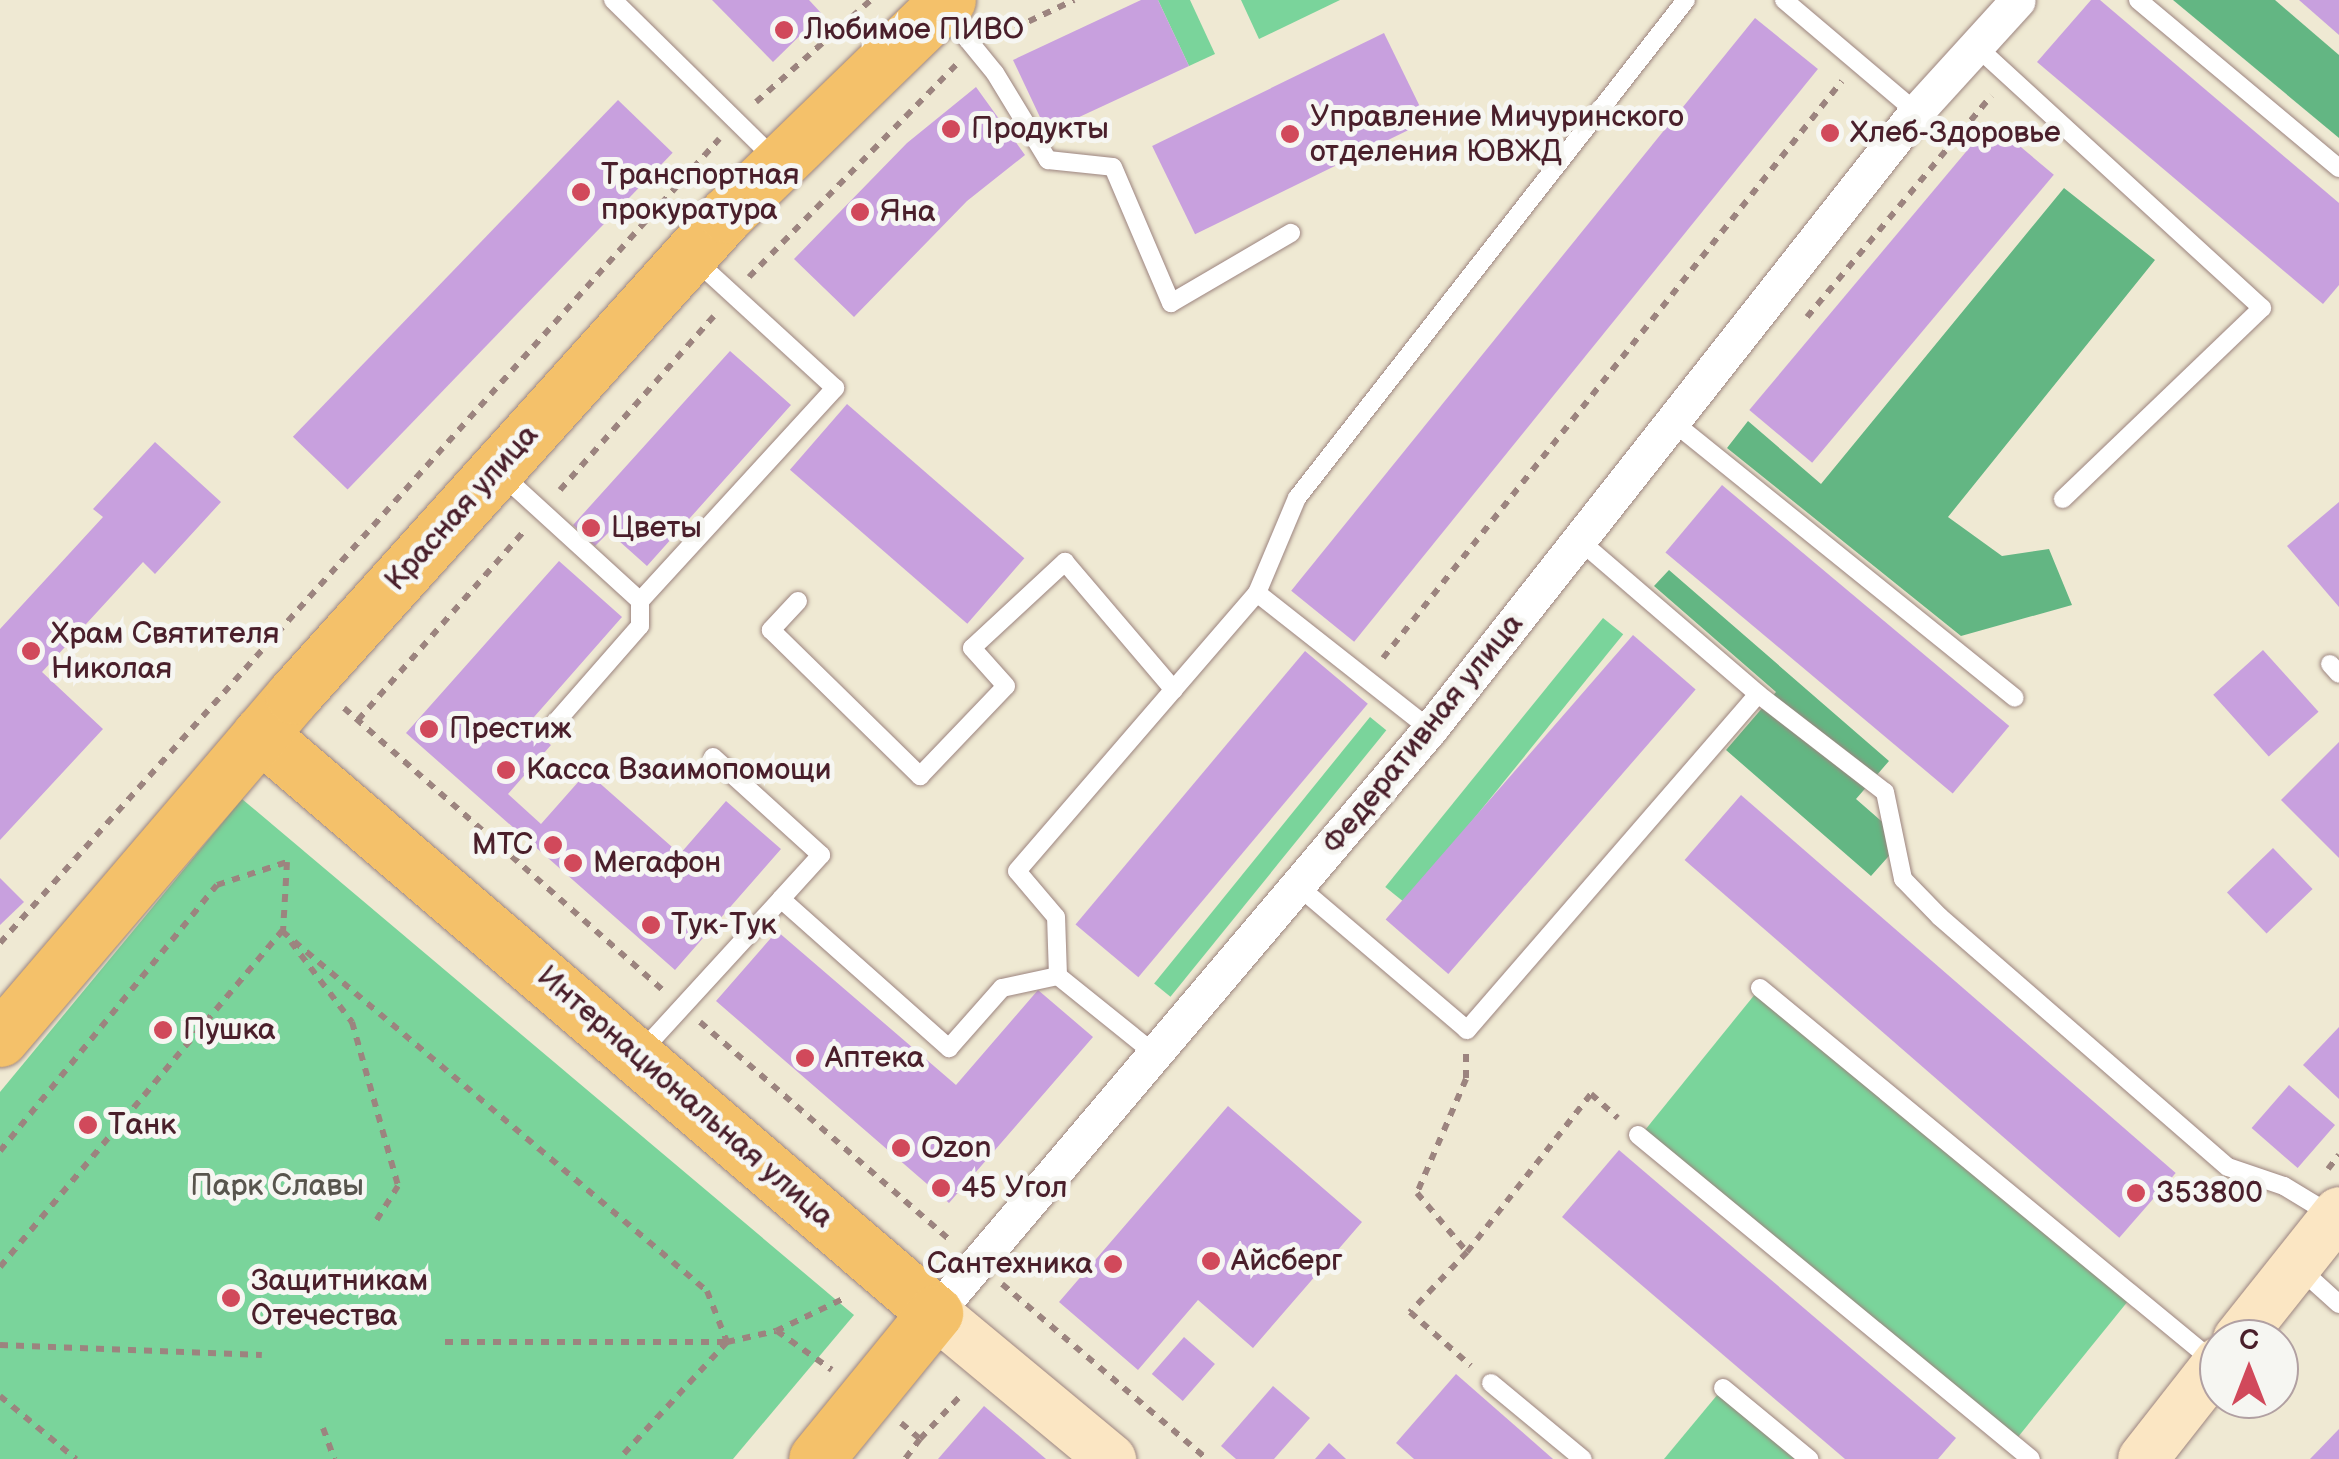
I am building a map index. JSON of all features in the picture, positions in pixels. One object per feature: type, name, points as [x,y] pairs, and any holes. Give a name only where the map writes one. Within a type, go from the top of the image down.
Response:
[{"type":"main road","name":"Красная улица","points":[[0,1039],[310,677],[690,256],[943,3]]},
{"type":"main road","name":"Интернациональная улица","points":[[260,734],[936,1313]]},
{"type":"main road","name":"Федеративная улица","points":[[816,1459],[936,1313]]},
{"type":"street","name":"Федеративная улица","points":[[936,1313],[1430,728],[1916,112],[2018,0]]},
{"type":"street","points":[[2255,1319],[2337,1214]]},
{"type":"street","name":"Интернациональная улица","points":[[936,1313],[1111,1459]]},
{"type":"street","points":[[2143,1459],[2199,1388]]},
{"type":"lane","points":[[612,0],[779,163]]},
{"type":"lane","points":[[1155,1054],[1058,976],[1056,917],[1017,871],[1258,594],[1298,498],[1686,0]]},
{"type":"lane","points":[[1784,0],[1916,112]]},
{"type":"lane","points":[[2138,0],[2339,168]]},
{"type":"lane","points":[[943,3],[1048,160],[1113,166],[1171,303],[1291,234]]},
{"type":"lane","points":[[1976,46],[2262,308],[2063,499]]},
{"type":"lane","points":[[555,723],[640,626],[640,601],[835,388],[690,256]]},
{"type":"lane","points":[[1673,422],[2015,698]]},
{"type":"lane","points":[[496,470],[640,601]]},
{"type":"lane","points":[[1579,540],[1758,694],[1885,792],[1903,880],[1940,917],[2228,1166],[2284,1186],[2337,1214]]},
{"type":"lane","points":[[798,601],[771,630],[920,776],[1006,686],[972,648],[1065,562],[1174,690]]},
{"type":"lane","points":[[1258,594],[1430,728]]},
{"type":"lane","points":[[1298,886],[1467,1030],[1758,694]]},
{"type":"lane","points":[[637,1056],[821,855],[713,758]]},
{"type":"lane","points":[[781,899],[948,1048],[1002,988],[1058,976]]},
{"type":"lane","points":[[1760,988],[2199,1334]]},
{"type":"lane","points":[[1638,1135],[2031,1459]]},
{"type":"lane","points":[[2298,1266],[2339,1304]]},
{"type":"lane","points":[[1491,1383],[1583,1459]]},
{"type":"lane","points":[[1723,1388],[1809,1459]]},
{"type":"path","points":[[0,943],[736,121],[871,0]]},
{"type":"path","points":[[358,720],[733,295],[974,47],[1074,0]]},
{"type":"path","points":[[1366,679],[1857,62]]},
{"type":"path","points":[[1799,326],[2008,76]]},
{"type":"path","points":[[270,640],[683,1007],[1206,1459]]},
{"type":"path","points":[[0,1152],[217,885],[287,862],[282,930],[0,1267]]},
{"type":"path","points":[[282,930],[352,1022],[398,1186],[376,1221]]},
{"type":"path","points":[[282,930],[707,1291],[727,1342]]},
{"type":"path","points":[[1467,1030],[1466,1080],[1417,1193],[1467,1252]]},
{"type":"path","points":[[1491,1383],[1410,1312],[1467,1252],[1590,1094],[1638,1135]]},
{"type":"path","points":[[445,1342],[727,1342],[776,1330],[844,1298],[881,1265]]},
{"type":"path","points":[[776,1330],[869,1395]]},
{"type":"path","points":[[620,1459],[727,1342]]},
{"type":"path","points":[[0,1346],[262,1356]]},
{"type":"path","points":[[0,1396],[76,1459]]},
{"type":"path","points":[[323,1428],[334,1459]]},
{"type":"green space","points":[[1158,0],[1190,0],[1215,54],[1189,66]]},
{"type":"green space","points":[[1241,0],[1340,0],[1259,39]]},
{"type":"green space","points":[[2173,0],[2275,0],[2339,55],[2339,138]]},
{"type":"green space","points":[[2064,188],[2155,260],[1948,517],[2002,556],[2049,549],[2072,605],[1961,636],[1727,448],[1748,421],[1821,484]]},
{"type":"green space","points":[[1669,570],[1889,761],[1856,799],[1903,840],[1871,876],[1726,750],[1776,692],[1654,586]]},
{"type":"green space","points":[[1603,618],[1623,634],[1405,903],[1385,887]]},
{"type":"green space","points":[[1370,717],[1386,730],[1170,997],[1154,984]]},
{"type":"green space","name":"Парк Славы","points":[[242,799],[854,1315],[733,1459],[0,1459],[0,1092]]},
{"type":"green space","points":[[1760,988],[2135,1292],[2015,1440],[1640,1136]]},
{"type":"green space","points":[[1723,1388],[1809,1459],[1664,1459]]},
{"type":"building","points":[[712,0],[809,0],[822,14],[773,62]]},
{"type":"building","points":[[1141,0],[1158,0],[1189,66],[1047,132],[1013,60]]},
{"type":"building","points":[[2091,0],[2100,0],[2339,203],[2339,285],[2323,304],[2037,62]]},
{"type":"building","points":[[2299,0],[2339,0],[2339,35]]},
{"type":"building","points":[[1755,18],[1818,69],[1354,642],[1291,591]]},
{"type":"building","name":"Управление Мичуринского отделения ЮВЖД","points":[[1384,33],[1427,121],[1195,234],[1152,146]]},
{"type":"building","points":[[976,87],[1025,155],[967,201],[854,317],[794,259],[907,143]]},
{"type":"building","points":[[618,100],[673,153],[348,489],[293,437]]},
{"type":"building","points":[[1991,122],[2054,175],[1812,463],[1749,410]]},
{"type":"building","points":[[730,351],[791,405],[647,566],[609,532],[595,546],[573,525]]},
{"type":"building","points":[[847,404],[1024,558],[967,624],[790,470]]},
{"type":"building","name":"Храм Святителя Николая","points":[[155,442],[221,502],[155,574],[143,562],[42,672],[103,729],[0,840],[0,629],[103,517],[93,509]]},
{"type":"building","points":[[1722,485],[2009,726],[1953,793],[1665,552]]},
{"type":"building","points":[[2339,502],[2339,607],[2287,546]]},
{"type":"building","points":[[559,561],[622,617],[527,725],[551,745],[508,794],[541,824],[587,772],[680,854],[726,801],[781,849],[675,970],[406,733]]},
{"type":"building","points":[[1633,635],[1696,689],[1448,974],[1386,920]]},
{"type":"building","points":[[2263,650],[2319,712],[2269,757],[2213,695]]},
{"type":"building","points":[[1305,651],[1368,704],[1138,977],[1076,924]]},
{"type":"building","points":[[2339,742],[2339,858],[2281,800]]},
{"type":"building","points":[[1741,795],[2176,1173],[2119,1238],[1685,860]]},
{"type":"building","points":[[2273,848],[2313,889],[2267,933],[2227,892]]},
{"type":"building","points":[[0,878],[24,902],[0,925]]},
{"type":"building","points":[[777,931],[956,1085],[1038,990],[1093,1037],[949,1203],[716,1001]]},
{"type":"building","points":[[2339,1027],[2339,1099],[2303,1065]]},
{"type":"building","points":[[2289,1085],[2335,1125],[2298,1168],[2252,1128]]},
{"type":"building","name":"Айсберг","points":[[1228,1106],[1362,1222],[1253,1348],[1198,1300],[1138,1370],[1059,1302]]},
{"type":"building","points":[[1619,1150],[1956,1438],[1938,1459],[1845,1459],[1562,1217]]},
{"type":"building","points":[[1184,1337],[1215,1364],[1183,1401],[1152,1374]]},
{"type":"building","points":[[1456,1374],[1553,1459],[1414,1459],[1396,1443]]},
{"type":"building","points":[[1273,1386],[1310,1418],[1274,1459],[1236,1459],[1221,1446]]},
{"type":"building","points":[[984,1406],[1046,1459],[938,1459]]},
{"type":"building","points":[[2339,1429],[2339,1459],[2310,1459]]},
{"type":"building","points":[[1329,1443],[1346,1459],[1315,1459]]},
{"type":"place","name":"Любимое ПИВО","points":[[784,30]]},
{"type":"place","name":"Продукты","points":[[951,129]]},
{"type":"place","name":"Хлеб-Здоровье","points":[[1830,133]]},
{"type":"place","name":"Управление Мичуринского отделения ЮВЖД","points":[[1290,134]]},
{"type":"place","name":"Транспортная прокуратура","points":[[581,192]]},
{"type":"place","name":"Яна","points":[[860,212]]},
{"type":"place","name":"Цветы","points":[[591,528]]},
{"type":"place","name":"Храм Святителя Николая","points":[[31,651]]},
{"type":"place","name":"Престиж","points":[[429,729]]},
{"type":"place","name":"Касса Взаимопомощи","points":[[506,770]]},
{"type":"place","name":"МТС","points":[[553,845]]},
{"type":"place","name":"Мегафон","points":[[573,863]]},
{"type":"place","name":"Тук-Тук","points":[[651,925]]},
{"type":"place","name":"Пушка","points":[[163,1030]]},
{"type":"place","name":"Аптека","points":[[805,1058]]},
{"type":"place","name":"Танк","points":[[88,1125]]},
{"type":"place","name":"Ozon","points":[[901,1148]]},
{"type":"place","name":"45 Угол","points":[[941,1188]]},
{"type":"place","name":"353800","points":[[2136,1193]]},
{"type":"place","name":"Айсберг","points":[[1211,1261]]},
{"type":"place","name":"Сантехника","points":[[1113,1264]]},
{"type":"place","name":"Защитникам Отечества","points":[[231,1298]]}]
